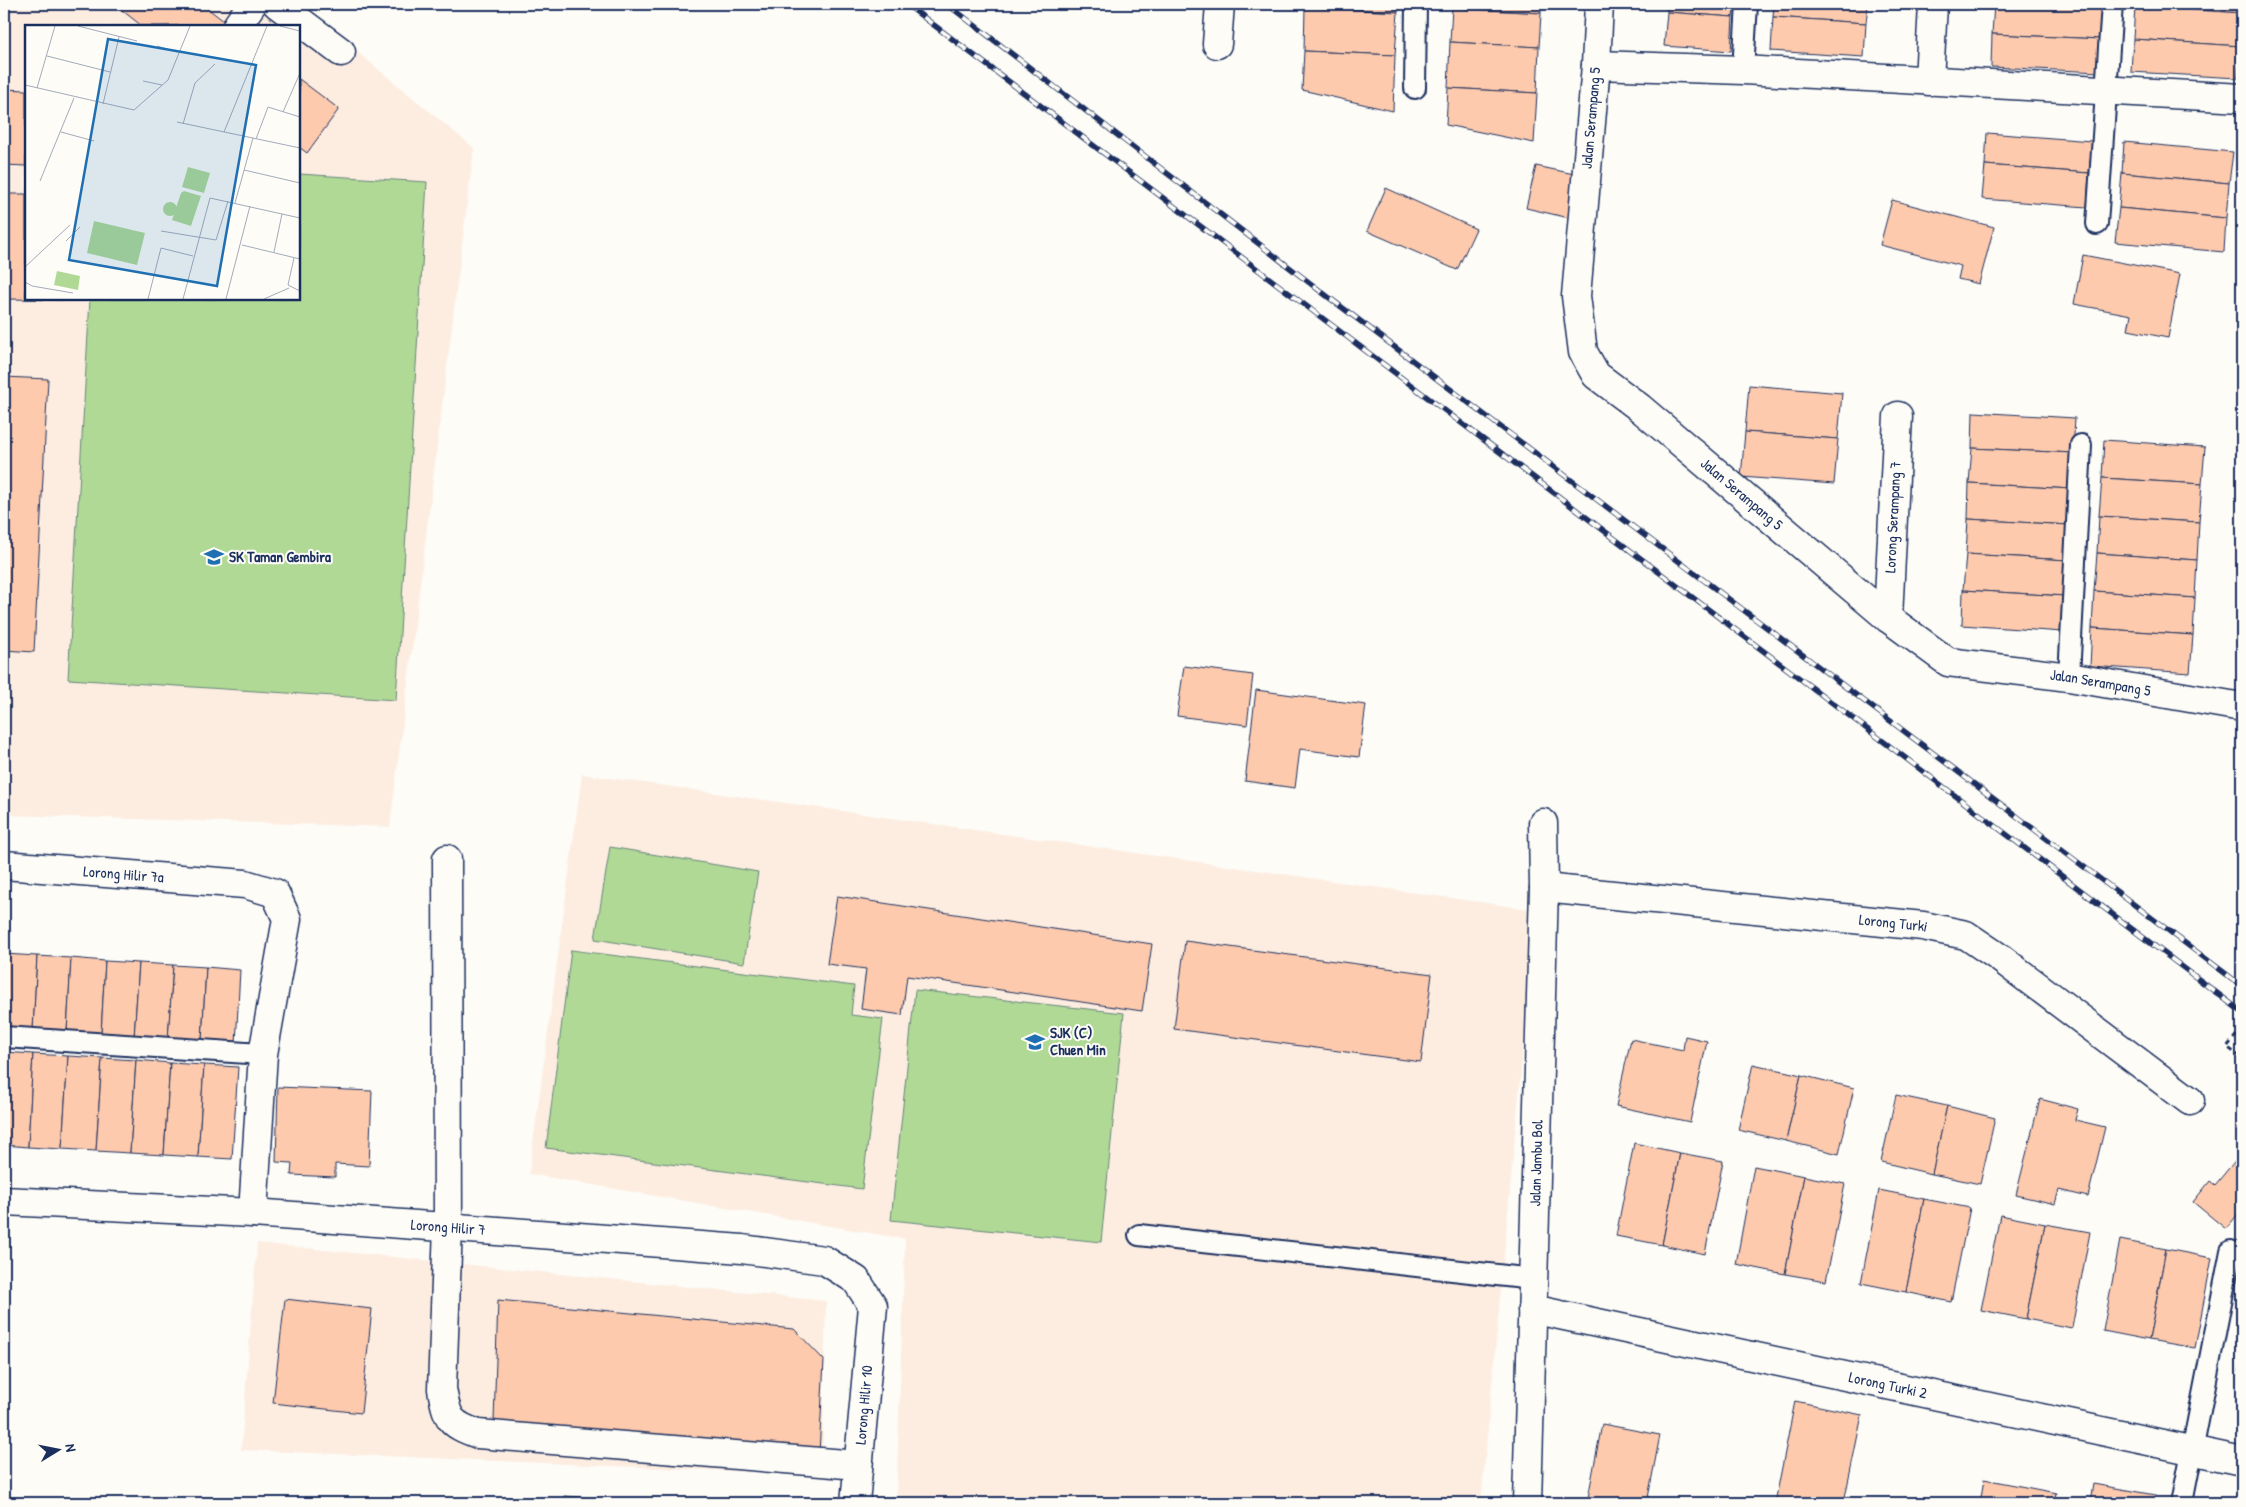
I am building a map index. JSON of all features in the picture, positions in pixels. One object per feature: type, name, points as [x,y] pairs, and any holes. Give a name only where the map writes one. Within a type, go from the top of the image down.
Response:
[{"type":"street","points":[[238,25],[252,4]]},
{"type":"street","points":[[277,4],[341,52]]},
{"type":"street","points":[[1217,44],[1220,4]]},
{"type":"street","name":"Jalan Serampang 5","points":[[1598,4],[1596,65],[1576,296],[1583,352],[1596,375],[1640,408],[1888,618],[1948,662],[2069,677],[2242,707]]},
{"type":"street","points":[[1929,81],[1933,4]]},
{"type":"street","points":[[1596,65],[1743,70],[2242,98]]},
{"type":"street","name":"Lorong Serampang 7","points":[[1888,618],[1898,416]]},
{"type":"street","name":"Jalan Jambu Bol","points":[[1527,1503],[1544,888],[1543,824]]},
{"type":"street","points":[[447,858],[448,1227],[442,1389],[446,1414],[457,1427],[478,1434],[858,1464]]},
{"type":"street","name":"Lorong Hilir 7a","points":[[4,865],[244,884],[275,893],[287,919],[263,1054],[253,1213]]},
{"type":"street","name":"Lorong Turki","points":[[1544,888],[1924,926],[1966,935],[2000,958],[2190,1101]]},
{"type":"street","name":"Lorong Hilir 7","points":[[4,1200],[253,1213],[448,1227],[742,1250],[824,1260],[856,1280],[873,1306]]},
{"type":"street","name":"Lorong Hilir 10","points":[[855,1503],[873,1306]]},
{"type":"street","name":"Lorong Turki 2","points":[[1532,1309],[2242,1462]]},
{"type":"lane","points":[[1415,88],[1416,4]]},
{"type":"lane","points":[[1743,70],[1747,4]]},
{"type":"lane","points":[[2096,224],[2108,90],[2112,4]]},
{"type":"lane","points":[[2069,677],[2081,444]]},
{"type":"lane","points":[[4,1038],[263,1054]]},
{"type":"lane","points":[[1139,1235],[1533,1279]]},
{"type":"lane","points":[[2182,1503],[2231,1251]]},
{"type":"path","points":[[2242,1028],[2227,1047],[2242,1058]]},
{"type":"shaded area","name":"SK Taman Gembira","points":[[4,4],[299,4],[474,148],[390,827],[4,815]]},
{"type":"shaded area","name":"SJK (C) Chuen Min","points":[[582,774],[1536,910],[1481,1503],[896,1503],[905,1239],[529,1174]]},
{"type":"shaded area","points":[[257,1243],[826,1301],[822,1475],[241,1450]]},
{"type":"green space","points":[[300,174],[427,182],[396,700],[68,679],[90,300],[300,300]]},
{"type":"green space","points":[[610,847],[758,872],[744,963],[595,939]]},
{"type":"green space","points":[[571,950],[854,986],[851,1015],[883,1019],[862,1189],[546,1148]]},
{"type":"green space","points":[[915,990],[1124,1013],[1101,1242],[891,1220]]},
{"type":"building","points":[[4,4],[6,4],[4,77]]},
{"type":"building","points":[[114,4],[202,4],[229,25],[141,25]]},
{"type":"building","points":[[1305,4],[1398,4],[1398,12],[1305,7]]},
{"type":"building","points":[[1453,4],[1541,4],[1541,13],[1452,8]]},
{"type":"building","points":[[1667,4],[1735,4],[1733,17],[1667,12]]},
{"type":"building","points":[[1774,4],[1868,4],[1866,23],[1773,17]]},
{"type":"building","points":[[1994,4],[2103,6],[2101,39],[1992,34]]},
{"type":"building","points":[[2064,4],[2103,4],[2103,6]]},
{"type":"building","points":[[2135,4],[2242,4],[2242,13],[2135,6]]},
{"type":"building","points":[[2135,6],[2242,13],[2241,46],[2133,39]]},
{"type":"building","points":[[1305,7],[1398,12],[1395,55],[1304,51]]},
{"type":"building","points":[[1452,8],[1541,13],[1539,47],[1450,42]]},
{"type":"building","points":[[1667,12],[1733,17],[1731,51],[1664,46]]},
{"type":"building","points":[[1773,17],[1866,23],[1864,57],[1771,51]]},
{"type":"building","points":[[1992,34],[2101,39],[2100,72],[1991,67]]},
{"type":"building","points":[[2133,39],[2241,46],[2238,78],[2131,72]]},
{"type":"building","points":[[1450,42],[1539,47],[1537,93],[1448,88]]},
{"type":"building","points":[[1304,51],[1395,55],[1393,111],[1302,90]]},
{"type":"building","points":[[300,80],[339,109],[307,153],[300,148]]},
{"type":"building","points":[[1448,88],[1537,93],[1534,143],[1446,125]]},
{"type":"building","points":[[4,89],[25,90],[25,166],[4,165]]},
{"type":"building","points":[[1987,133],[2092,141],[2089,173],[1985,165]]},
{"type":"building","points":[[2124,142],[2233,152],[2229,183],[2122,173]]},
{"type":"building","points":[[1985,165],[2089,173],[2087,207],[1982,199]]},
{"type":"building","points":[[1536,166],[1579,175],[1569,218],[1526,208]]},
{"type":"building","points":[[2122,173],[2229,183],[2226,218],[2119,208]]},
{"type":"building","points":[[1386,188],[1476,229],[1457,270],[1367,231]]},
{"type":"building","points":[[7,194],[25,194],[25,299],[6,299]]},
{"type":"building","points":[[1892,200],[1994,227],[1979,284],[1958,279],[1961,266],[1880,245]]},
{"type":"building","points":[[2119,208],[2226,218],[2224,252],[2115,242]]},
{"type":"building","points":[[2083,255],[2180,274],[2168,338],[2128,330],[2131,315],[2074,304]]},
{"type":"building","points":[[4,377],[48,379],[34,652],[4,650]]},
{"type":"building","points":[[1749,385],[1842,393],[1838,439],[1745,432]]},
{"type":"building","points":[[1973,412],[2075,418],[2073,453],[1972,448]]},
{"type":"building","points":[[1745,432],[1838,439],[1834,484],[1741,477]]},
{"type":"building","points":[[2104,440],[2205,447],[2202,484],[2102,478]]},
{"type":"building","points":[[1972,448],[2073,453],[2071,489],[1969,483]]},
{"type":"building","points":[[2102,478],[2202,484],[2199,522],[2099,516]]},
{"type":"building","points":[[1969,483],[2071,489],[2069,525],[1968,519]]},
{"type":"building","points":[[2099,516],[2199,522],[2197,560],[2097,553]]},
{"type":"building","points":[[1968,519],[2069,525],[2067,560],[1966,554]]},
{"type":"building","points":[[2097,553],[2197,560],[2195,598],[2094,591]]},
{"type":"building","points":[[1966,554],[2067,560],[2065,596],[1963,590]]},
{"type":"building","points":[[1963,590],[2065,596],[2063,632],[1962,625]]},
{"type":"building","points":[[2094,591],[2195,598],[2193,635],[2092,628]]},
{"type":"building","points":[[2092,628],[2193,635],[2190,673],[2090,666]]},
{"type":"building","points":[[1184,666],[1253,675],[1247,725],[1177,716]]},
{"type":"building","points":[[1256,690],[1366,705],[1359,757],[1300,749],[1295,788],[1245,781]]},
{"type":"building","points":[[837,896],[1152,944],[1142,1011],[907,976],[902,1015],[861,1009],[866,969],[827,964]]},
{"type":"building","points":[[1185,941],[1432,974],[1421,1062],[1174,1029]]},
{"type":"building","points":[[4,954],[37,956],[33,1031],[4,1029]]},
{"type":"building","points":[[37,956],[71,958],[67,1033],[33,1031]]},
{"type":"building","points":[[71,958],[105,961],[101,1035],[67,1033]]},
{"type":"building","points":[[105,961],[139,963],[134,1038],[101,1035]]},
{"type":"building","points":[[139,963],[173,965],[168,1040],[134,1038]]},
{"type":"building","points":[[173,965],[206,967],[202,1042],[168,1040]]},
{"type":"building","points":[[206,967],[240,970],[236,1044],[202,1042]]},
{"type":"building","points":[[1685,1036],[1707,1041],[1690,1122],[1616,1106],[1631,1039],[1683,1050]]},
{"type":"building","points":[[4,1052],[33,1054],[28,1147],[4,1145]]},
{"type":"building","points":[[33,1054],[68,1056],[62,1149],[28,1147]]},
{"type":"building","points":[[68,1056],[102,1058],[96,1151],[62,1149]]},
{"type":"building","points":[[102,1058],[136,1060],[130,1153],[96,1151]]},
{"type":"building","points":[[136,1060],[170,1063],[164,1155],[130,1153]]},
{"type":"building","points":[[170,1063],[204,1065],[198,1157],[164,1155]]},
{"type":"building","points":[[1753,1064],[1801,1075],[1786,1141],[1738,1130]]},
{"type":"building","points":[[204,1065],[238,1067],[232,1159],[198,1157]]},
{"type":"building","points":[[1801,1075],[1854,1088],[1839,1154],[1786,1141]]},
{"type":"building","points":[[278,1087],[372,1091],[369,1166],[335,1164],[335,1177],[291,1175],[292,1163],[276,1162]]},
{"type":"building","points":[[1896,1095],[1947,1106],[1932,1174],[1881,1162]]},
{"type":"building","points":[[2040,1099],[2078,1109],[2075,1120],[2105,1127],[2088,1197],[2059,1190],[2055,1204],[2016,1195]]},
{"type":"building","points":[[1947,1106],[1995,1118],[1980,1184],[1932,1174]]},
{"type":"building","points":[[1634,1143],[1680,1153],[1662,1245],[1616,1236]]},
{"type":"building","points":[[1680,1153],[1723,1161],[1705,1254],[1662,1245]]},
{"type":"building","points":[[2239,1156],[2242,1158],[2242,1209],[2226,1229],[2193,1202],[2210,1181],[2215,1185]]},
{"type":"building","points":[[1754,1166],[1804,1176],[1785,1274],[1736,1264]]},
{"type":"building","points":[[1804,1176],[1845,1184],[1826,1281],[1785,1274]]},
{"type":"building","points":[[1879,1190],[1924,1199],[1906,1292],[1861,1283]]},
{"type":"building","points":[[1924,1199],[1970,1208],[1951,1302],[1906,1292]]},
{"type":"building","points":[[2000,1215],[2045,1224],[2026,1319],[1981,1310]]},
{"type":"building","points":[[2045,1224],[2090,1232],[2072,1328],[2026,1319]]},
{"type":"building","points":[[2120,1240],[2166,1249],[2149,1340],[2103,1331]]},
{"type":"building","points":[[2166,1249],[2212,1258],[2195,1348],[2149,1340]]},
{"type":"building","points":[[285,1299],[372,1309],[361,1413],[273,1403]]},
{"type":"building","points":[[498,1300],[794,1329],[824,1360],[819,1454],[494,1421]]},
{"type":"building","points":[[2242,1356],[2242,1378],[2239,1377]]},
{"type":"building","points":[[1795,1401],[1862,1415],[1845,1497],[1864,1501],[1864,1503],[1775,1503]]},
{"type":"building","points":[[1602,1424],[1660,1435],[1647,1503],[1587,1503]]},
{"type":"building","points":[[1984,1479],[2056,1493],[2054,1503],[1980,1503]]},
{"type":"building","points":[[2093,1484],[2155,1495],[2153,1503],[2090,1503]]},
{"type":"building","points":[[564,1496],[611,1499],[610,1503],[563,1503]]},
{"type":"building","points":[[611,1499],[656,1502],[656,1503],[610,1503]]},
{"type":"railway","points":[[906,4],[2242,1012]]},
{"type":"railway","points":[[947,4],[1319,290],[2242,986]]},
{"type":"place","name":"SK Taman Gembira","points":[[214,557]]},
{"type":"place","name":"SJK (C) Chuen Min","points":[[1035,1042]]}]
